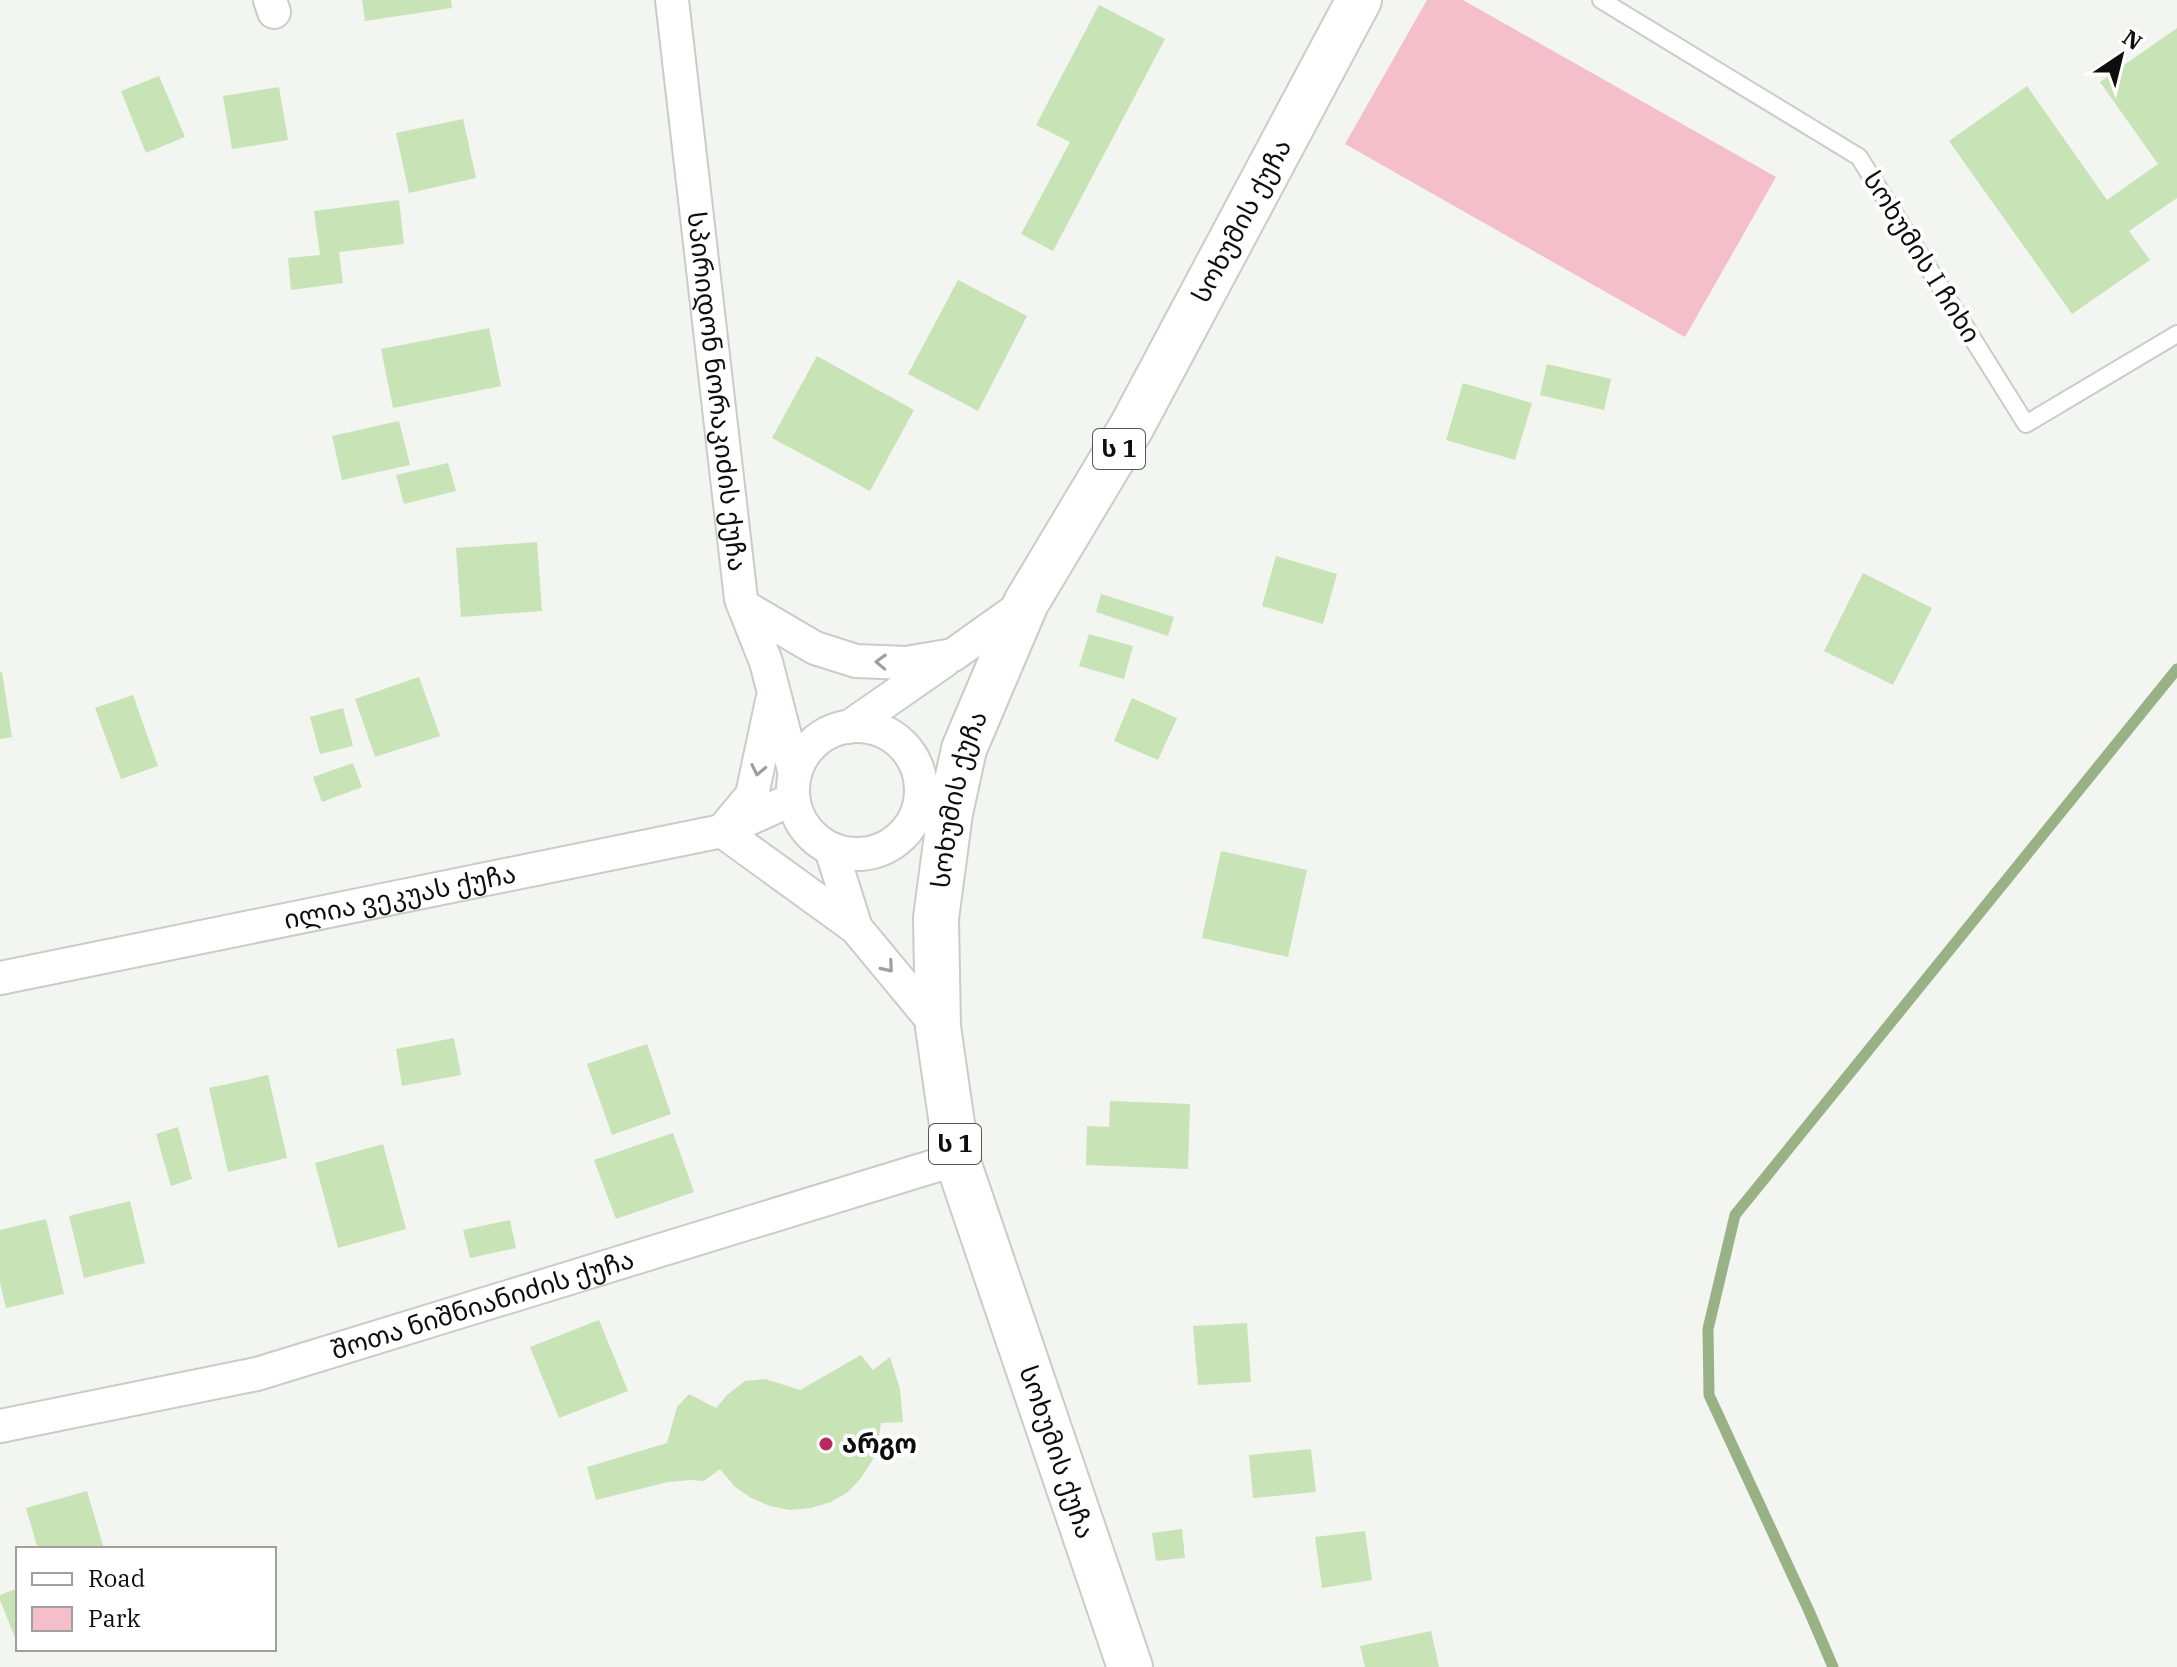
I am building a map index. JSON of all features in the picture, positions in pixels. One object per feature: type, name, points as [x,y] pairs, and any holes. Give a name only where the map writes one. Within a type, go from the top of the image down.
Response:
[{"type":"highway","name":"სოხუმის ქუჩა","points":[[1130,1667],[957,1159],[938,1027],[934,810],[964,749],[1026,603],[1132,426],[1359,0]]},
{"type":"street","name":"სპირიდონ ნორაკიძის ქუჩა","points":[[672,0],[741,599],[766,662],[794,786]]},
{"type":"street","points":[[849,727],[1026,603]]},
{"type":"street","points":[[745,607],[815,648],[856,661],[906,663],[953,655]]},
{"type":"street","points":[[774,694],[752,795],[722,831],[856,928],[938,1027]]},
{"type":"street","points":[[849,727],[870,727],[880,731],[906,749],[934,810],[909,827],[894,843],[874,852],[852,854],[831,849],[817,841],[797,815],[794,786],[802,757],[815,742],[830,732],[849,727]]},
{"type":"street","name":"ილია ვეკუას ქუჩა","points":[[0,978],[722,831],[794,786]]},
{"type":"street","points":[[831,849],[856,928]]},
{"type":"street","name":"შოთა ნიშნიანიძის ქუჩა","points":[[0,1426],[257,1374],[957,1159]]},
{"type":"lane","name":"სოხუმის I ჩიხი","points":[[1601,0],[1859,157],[2026,424],[2177,334]]},
{"type":"green space","points":[[1427,0],[1463,0],[1776,177],[1685,337],[1345,144]]},
{"type":"building","points":[[362,0],[451,0],[452,8],[365,21]]},
{"type":"building","points":[[1099,5],[1165,39],[1053,251],[1021,234],[1070,142],[1036,125]]},
{"type":"building","points":[[2177,28],[2177,198],[2129,231],[2150,260],[2072,314],[1949,141],[2027,86],[2107,200],[2158,164],[2100,82]]},
{"type":"building","points":[[159,76],[185,137],[146,153],[121,91]]},
{"type":"building","points":[[279,87],[288,140],[232,149],[223,96]]},
{"type":"building","points":[[463,119],[476,178],[409,193],[396,133]]},
{"type":"building","points":[[399,200],[404,244],[339,252],[343,283],[291,290],[288,258],[320,255],[314,211]]},
{"type":"building","points":[[958,280],[1027,316],[978,411],[908,374]]},
{"type":"building","points":[[489,328],[501,386],[393,408],[381,349]]},
{"type":"building","points":[[817,356],[914,410],[870,491],[772,438]]},
{"type":"building","points":[[1547,364],[1611,379],[1604,410],[1540,395]]},
{"type":"building","points":[[1463,383],[1532,403],[1515,460],[1446,440]]},
{"type":"building","points":[[399,421],[410,465],[342,480],[332,436]]},
{"type":"building","points":[[448,463],[456,491],[404,504],[396,475]]},
{"type":"building","points":[[537,542],[542,611],[461,617],[456,548]]},
{"type":"building","points":[[1276,556],[1337,574],[1323,624],[1262,606]]},
{"type":"building","points":[[1863,573],[1932,608],[1893,685],[1824,651]]},
{"type":"building","points":[[1101,594],[1174,617],[1168,636],[1096,612]]},
{"type":"building","points":[[1089,634],[1133,646],[1124,679],[1079,666]]},
{"type":"building","points":[[0,672],[12,737],[0,739]]},
{"type":"building","points":[[419,677],[440,736],[375,757],[355,699]]},
{"type":"building","points":[[133,695],[158,766],[121,779],[95,708]]},
{"type":"building","points":[[1132,698],[1177,718],[1158,760],[1114,741]]},
{"type":"building","points":[[343,708],[353,746],[320,754],[310,717]]},
{"type":"building","points":[[353,763],[362,787],[322,802],[313,777]]},
{"type":"building","points":[[1221,851],[1307,870],[1288,957],[1202,938]]},
{"type":"building","points":[[454,1038],[461,1075],[402,1086],[396,1049]]},
{"type":"building","points":[[647,1044],[671,1114],[612,1135],[587,1064]]},
{"type":"building","points":[[268,1075],[287,1158],[228,1172],[209,1088]]},
{"type":"building","points":[[1110,1101],[1190,1104],[1188,1169],[1086,1165],[1087,1126],[1109,1127]]},
{"type":"building","points":[[178,1127],[192,1179],[171,1186],[156,1134]]},
{"type":"building","points":[[673,1133],[694,1192],[616,1219],[594,1160]]},
{"type":"building","points":[[383,1144],[406,1229],[338,1248],[315,1163]]},
{"type":"building","points":[[130,1201],[145,1263],[84,1278],[69,1216]]},
{"type":"building","points":[[46,1219],[64,1294],[6,1308],[0,1282],[0,1230]]},
{"type":"building","points":[[510,1220],[516,1248],[470,1258],[463,1230]]},
{"type":"building","points":[[599,1320],[628,1391],[559,1418],[530,1347]]},
{"type":"building","points":[[1247,1323],[1251,1382],[1198,1385],[1193,1326]]},
{"type":"building","points":[[861,1355],[873,1370],[890,1357],[900,1389],[903,1422],[881,1423],[872,1461],[848,1492],[831,1502],[790,1510],[770,1506],[734,1486],[720,1469],[704,1481],[668,1482],[596,1500],[587,1467],[667,1443],[677,1407],[689,1394],[716,1408],[745,1381],[765,1379],[800,1390]]},
{"type":"building","points":[[1311,1449],[1316,1492],[1253,1498],[1249,1455]]},
{"type":"building","points":[[87,1491],[103,1547],[37,1547],[26,1508]]},
{"type":"building","points":[[1182,1529],[1185,1558],[1156,1561],[1152,1533]]},
{"type":"building","points":[[1365,1531],[1372,1580],[1322,1588],[1315,1537]]},
{"type":"building","points":[[16,1589],[16,1640],[0,1600],[0,1595]]},
{"type":"building","points":[[1431,1631],[1439,1667],[1365,1667],[1360,1646]]},
{"type":"waterway","points":[[1833,1667],[1709,1395],[1708,1329],[1735,1215],[2177,669]]},
{"type":"place","name":"არგო","points":[[826,1444]]}]
